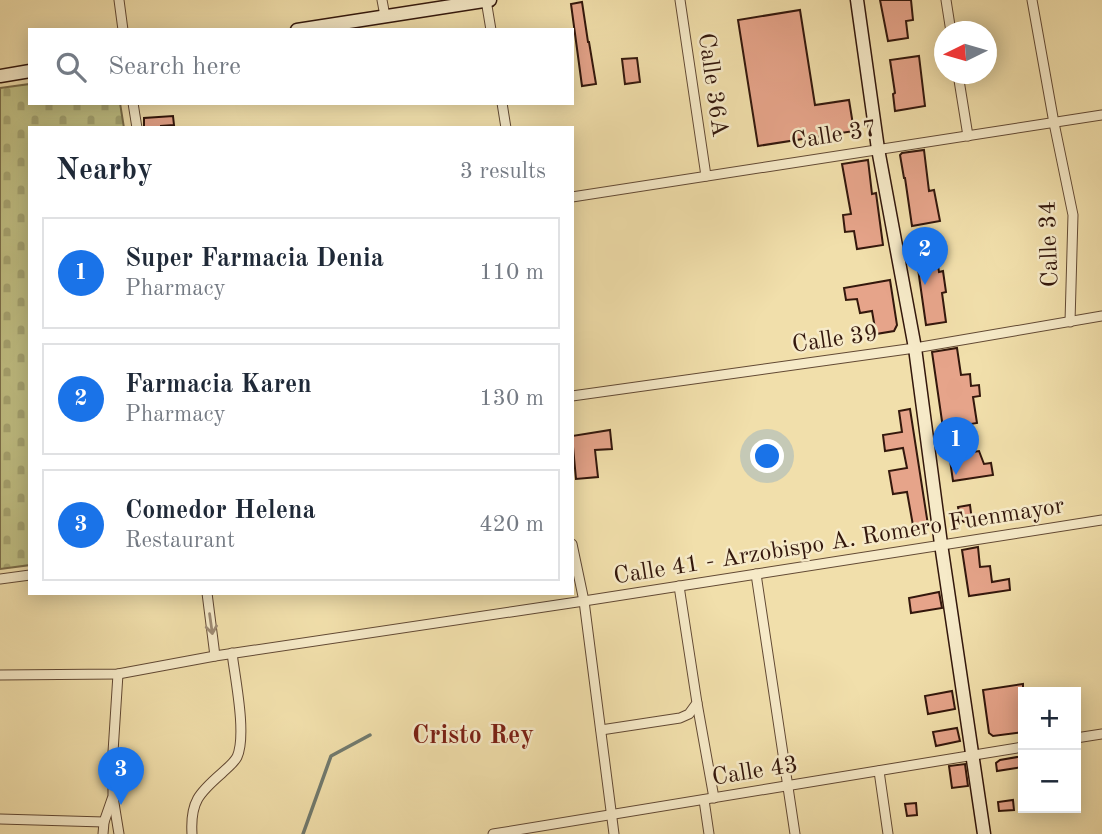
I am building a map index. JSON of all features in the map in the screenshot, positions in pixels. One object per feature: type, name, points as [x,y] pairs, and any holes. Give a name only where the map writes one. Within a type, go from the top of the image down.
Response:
[{"type":"street","points":[[119,0],[123,28]]},
{"type":"street","points":[[382,0],[385,16]]},
{"type":"street","points":[[320,28],[487,0],[491,28]]},
{"type":"street","name":"Calle 36A","points":[[680,0],[706,176]]},
{"type":"street","points":[[856,0],[878,149],[915,348],[984,834]]},
{"type":"street","points":[[946,0],[949,21]]},
{"type":"street","name":"Calle 34","points":[[1032,0],[1073,215],[1070,322]]},
{"type":"street","points":[[0,76],[28,71]]},
{"type":"street","points":[[960,84],[968,136]]},
{"type":"street","points":[[134,105],[137,126]]},
{"type":"street","points":[[502,105],[506,126]]},
{"type":"street","name":"Calle 37","points":[[574,197],[1102,116]]},
{"type":"street","name":"Calle 39","points":[[574,396],[915,348],[1102,316]]},
{"type":"street","name":"Calle 41 - Arzobispo A. Romero Fuenmayor","points":[[0,675],[118,674],[232,653],[1102,520]]},
{"type":"street","points":[[574,554],[584,601],[614,834]]},
{"type":"street","points":[[756,574],[795,834]]},
{"type":"street","points":[[0,579],[28,575]]},
{"type":"street","points":[[680,586],[709,799],[709,834]]},
{"type":"street","points":[[207,595],[215,656]]},
{"type":"street","points":[[192,834],[191,819],[197,799],[238,755],[240,715],[232,653]]},
{"type":"street","points":[[118,674],[113,797],[119,834]]},
{"type":"street","points":[[601,730],[680,718],[689,714],[697,703]]},
{"type":"street","points":[[1081,737],[1102,734]]},
{"type":"street","name":"Calle 43","points":[[493,834],[526,831],[1018,748]]},
{"type":"street","points":[[879,771],[888,834]]},
{"type":"street","points":[[103,834],[104,822],[113,797]]},
{"type":"street","points":[[0,819],[104,822]]},
{"type":"green space","points":[[28,84],[28,105],[120,105],[124,126],[28,126],[28,565],[0,569],[0,88]]},
{"type":"building","points":[[880,0],[911,0],[913,20],[906,21],[908,38],[888,41]]},
{"type":"building","points":[[582,2],[596,84],[582,86],[571,4]]},
{"type":"building","points":[[800,10],[815,105],[849,100],[854,131],[758,146],[738,20]]},
{"type":"building","points":[[919,56],[925,106],[895,111],[890,60]]},
{"type":"building","points":[[637,58],[640,82],[625,84],[622,59]]},
{"type":"building","points":[[173,116],[174,125],[144,126],[144,118]]},
{"type":"building","points":[[924,150],[929,191],[934,190],[940,221],[912,226],[900,155]]},
{"type":"building","points":[[868,160],[872,194],[876,193],[883,245],[857,249],[854,231],[845,232],[843,215],[851,214],[842,164]]},
{"type":"building","points":[[936,253],[939,272],[943,271],[946,292],[942,293],[946,322],[926,325],[916,255]]},
{"type":"building","points":[[890,280],[897,325],[894,331],[876,334],[872,311],[860,313],[857,299],[846,300],[844,288]]},
{"type":"building","points":[[957,348],[961,375],[970,374],[971,386],[979,385],[980,396],[973,397],[977,423],[958,426],[961,454],[979,451],[984,464],[991,463],[993,475],[953,481],[932,352]]},
{"type":"building","points":[[910,409],[928,525],[927,528],[914,531],[907,492],[893,494],[889,471],[907,468],[903,448],[885,451],[883,435],[902,432],[899,411]]},
{"type":"building","points":[[610,430],[612,449],[595,450],[598,477],[576,479],[574,436]]},
{"type":"building","points":[[970,505],[972,521],[964,522],[960,519],[958,507]]},
{"type":"building","points":[[978,547],[980,567],[990,566],[992,582],[1009,579],[1010,590],[969,596],[962,550]]},
{"type":"building","points":[[939,592],[942,608],[911,613],[909,598]]},
{"type":"building","points":[[1023,684],[1023,687],[1018,687],[1018,733],[993,736],[989,733],[983,690]]},
{"type":"building","points":[[952,691],[955,709],[928,714],[925,696]]},
{"type":"building","points":[[957,728],[960,741],[936,746],[933,732]]},
{"type":"building","points":[[1018,757],[1018,768],[997,771],[996,763]]},
{"type":"building","points":[[965,764],[968,786],[952,788],[949,766]]},
{"type":"building","points":[[1013,800],[1014,810],[999,811],[998,802]]},
{"type":"building","points":[[916,803],[917,815],[907,816],[905,804]]},
{"type":"waterway","points":[[303,834],[331,756],[370,735]]},
{"type":"place","name":"Farmacia Karen","points":[[925,285]]},
{"type":"place","name":"Super Farmacia Denia","points":[[956,475]]},
{"type":"place","name":"Comedor Helena","points":[[121,805]]},
{"type":"district","name":"Cristo Rey","points":[[473,736]]}]
